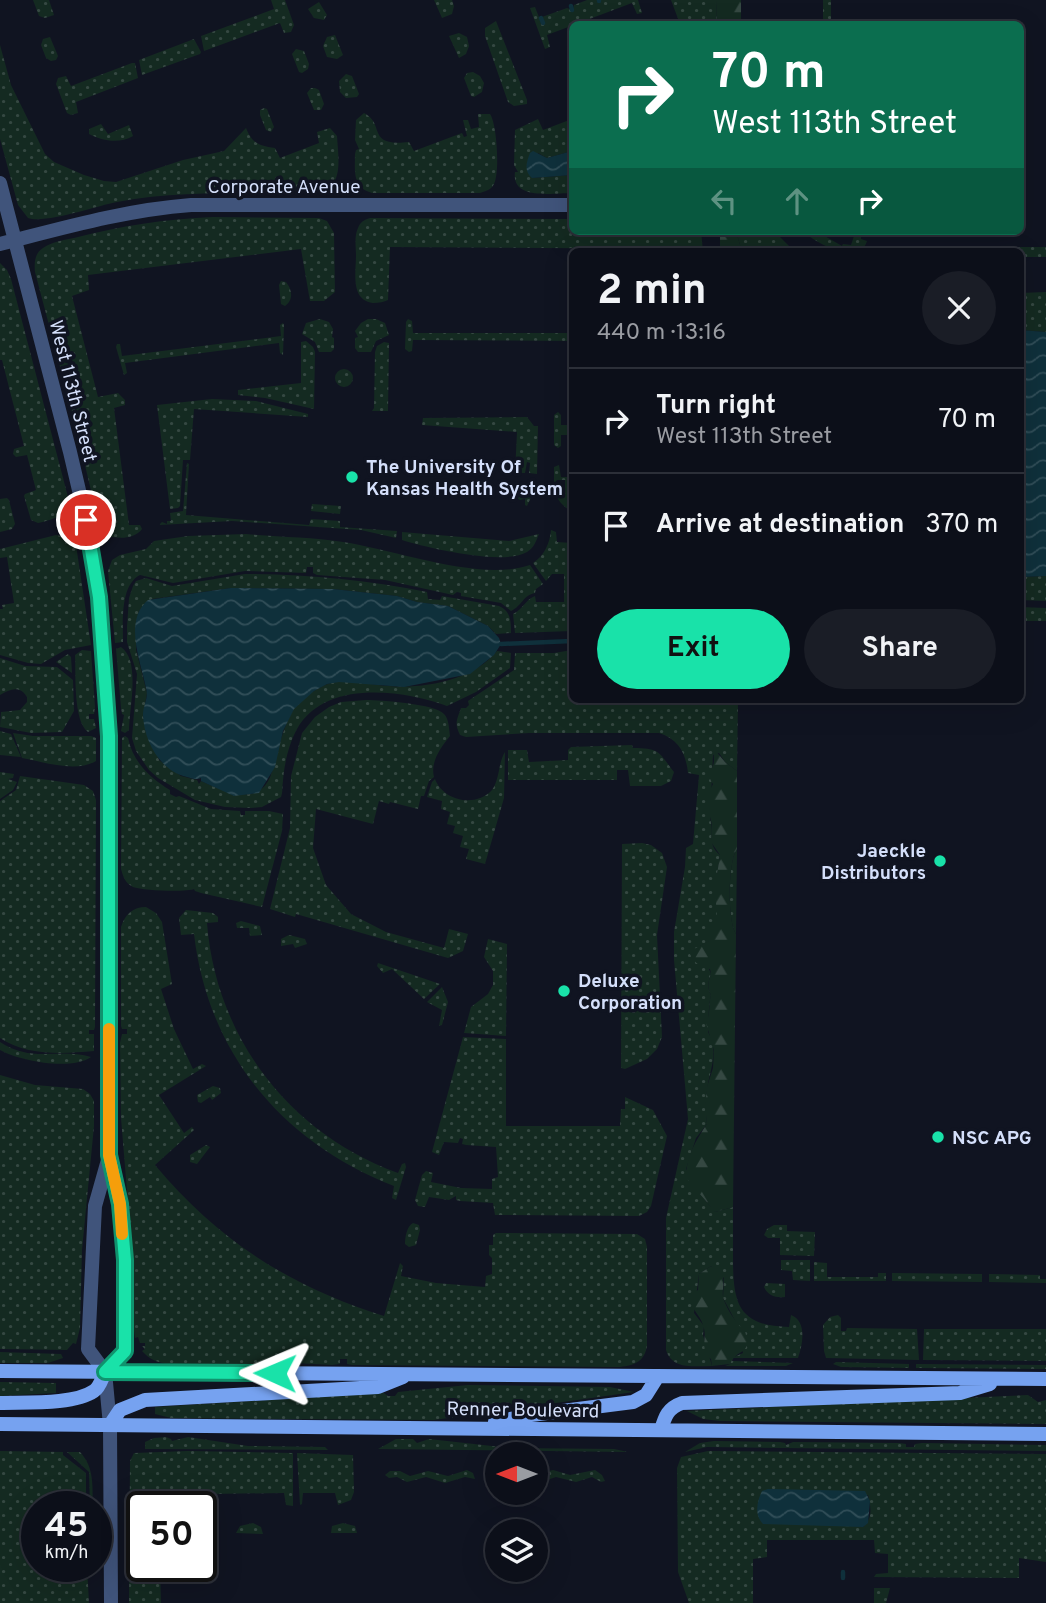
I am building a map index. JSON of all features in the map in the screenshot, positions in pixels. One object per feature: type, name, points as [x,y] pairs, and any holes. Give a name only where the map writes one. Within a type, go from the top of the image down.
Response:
[{"type":"main road","name":"Renner Boulevard","points":[[0,1371],[1046,1379]]},
{"type":"main road","points":[[0,1403],[83,1396],[98,1387],[105,1372]]},
{"type":"main road","points":[[110,1425],[120,1409],[145,1400],[378,1387],[410,1374]]},
{"type":"main road","points":[[462,1428],[531,1415],[633,1402],[646,1395],[657,1376]]},
{"type":"main road","points":[[661,1430],[666,1413],[681,1403],[960,1393],[1004,1379]]},
{"type":"main road","name":"Renner Boulevard","points":[[0,1424],[1046,1434]]},
{"type":"street","name":"West 113th Street","points":[[0,184],[86,520],[101,619],[109,736],[109,1155],[120,1204],[125,1260],[125,1351],[105,1372]]},
{"type":"street","name":"Corporate Avenue","points":[[0,244],[129,212],[191,205],[569,205]]},
{"type":"street","name":"West 113th Street","points":[[109,1155],[95,1206],[88,1349],[105,1372],[110,1425],[111,1603]]},
{"type":"green space","points":[[33,0],[49,0],[54,15],[45,18],[39,16]]},
{"type":"green space","points":[[271,0],[285,0],[294,25],[291,32],[284,33],[280,23],[204,51],[201,36],[274,9]]},
{"type":"green space","points":[[434,0],[452,0],[452,14],[442,18]]},
{"type":"green space","points":[[587,0],[638,0],[642,13],[637,14],[632,3],[584,21],[569,21],[569,27],[547,35],[550,47],[545,49],[530,8],[535,7],[542,25],[542,17],[567,8],[573,10],[574,5]]},
{"type":"green space","points":[[671,0],[716,0],[717,21],[679,21]]},
{"type":"green space","points":[[716,0],[741,0],[741,21],[717,21]]},
{"type":"green space","points":[[823,0],[831,0],[831,21],[823,21]]},
{"type":"green space","points":[[319,2],[327,15],[324,20],[314,18],[308,9]]},
{"type":"green space","points":[[496,21],[527,104],[514,106],[508,102],[485,36],[485,28]]},
{"type":"green space","points":[[459,33],[467,37],[469,46],[466,54],[459,58],[449,36]]},
{"type":"green space","points":[[335,35],[343,55],[337,59],[327,57],[323,46],[327,37]]},
{"type":"green space","points":[[50,37],[58,56],[51,61],[46,58],[41,45],[43,39]]},
{"type":"green space","points":[[194,39],[200,54],[142,75],[139,60]]},
{"type":"green space","points":[[0,45],[11,85],[45,154],[54,162],[84,175],[116,182],[183,160],[224,151],[246,128],[260,145],[275,148],[280,158],[319,143],[317,132],[330,128],[337,136],[337,176],[334,183],[322,192],[168,195],[117,202],[46,219],[28,218],[18,205],[0,139]]},
{"type":"green space","points":[[296,49],[304,51],[309,64],[308,69],[302,73],[299,72],[292,54]]},
{"type":"green space","points":[[135,63],[138,78],[76,102],[78,113],[67,113],[56,84],[58,78],[66,76],[71,86]]},
{"type":"green space","points":[[473,72],[480,76],[484,83],[482,92],[474,97],[471,96],[464,78],[467,73]]},
{"type":"green space","points":[[346,74],[352,76],[359,94],[357,97],[346,98],[340,92],[339,81]]},
{"type":"green space","points":[[311,88],[319,90],[324,104],[321,110],[314,110],[307,93]]},
{"type":"green space","points":[[267,109],[274,127],[271,132],[266,130],[260,115],[260,110]]},
{"type":"green space","points":[[364,113],[374,123],[381,138],[395,143],[409,142],[414,151],[462,133],[464,137],[467,136],[463,120],[468,120],[471,129],[479,127],[478,114],[490,114],[497,148],[494,184],[480,193],[366,191],[358,183],[355,167],[355,154],[359,149],[355,140],[356,120]]},
{"type":"green space","points":[[538,119],[543,130],[569,120],[569,152],[547,158],[538,153],[532,178],[569,175],[569,193],[535,193],[520,188],[516,181],[515,172],[518,172],[514,165],[515,130]]},
{"type":"green space","points":[[101,124],[108,134],[129,125],[133,136],[111,141],[89,134],[89,129]]},
{"type":"green space","points":[[213,217],[319,218],[327,221],[334,233],[335,292],[324,301],[310,301],[301,249],[88,275],[89,290],[72,296],[98,397],[118,393],[125,400],[125,405],[114,408],[129,525],[140,525],[142,529],[135,535],[126,537],[108,536],[99,525],[35,272],[36,258],[43,248],[62,240],[143,224]]},
{"type":"green space","points":[[569,219],[569,235],[701,235],[703,248],[390,247],[388,300],[373,303],[361,297],[355,277],[357,231],[364,220]]},
{"type":"green space","points":[[720,235],[737,235],[741,248],[720,248]]},
{"type":"green space","points":[[737,235],[778,235],[791,248],[741,248]]},
{"type":"green space","points":[[808,235],[823,235],[842,246],[851,245],[854,235],[861,235],[861,239],[867,241],[862,248],[831,248]]},
{"type":"green space","points":[[910,247],[1046,247],[1046,257],[1024,257],[1024,248]]},
{"type":"green space","points":[[0,263],[11,279],[68,497],[63,513],[38,523],[31,520],[24,496],[36,490],[27,455],[16,457],[13,454],[14,449],[24,446],[0,360]]},
{"type":"green space","points":[[281,281],[286,282],[291,291],[290,301],[285,306],[281,304]]},
{"type":"green space","points":[[1046,292],[1046,332],[1024,330],[1024,293]]},
{"type":"green space","points":[[320,319],[329,322],[333,329],[334,349],[331,352],[319,352],[315,342],[302,334],[306,323]]},
{"type":"green space","points":[[368,319],[385,323],[389,335],[376,341],[371,352],[358,352],[355,348],[355,338],[358,337],[355,331]]},
{"type":"green space","points":[[408,319],[412,321],[413,333],[569,333],[569,341],[413,340],[412,351],[409,352],[405,349]]},
{"type":"green space","points":[[283,323],[283,355],[280,353],[279,343],[125,363],[127,373],[124,375],[116,347],[120,344],[122,356],[281,336],[280,325]]},
{"type":"green space","points":[[306,341],[315,352],[314,409],[238,395],[238,390],[301,383],[301,342]]},
{"type":"green space","points":[[384,342],[389,343],[388,411],[372,411],[375,352],[377,346]]},
{"type":"green space","points":[[340,369],[348,369],[353,378],[351,385],[340,387],[335,382],[335,374]]},
{"type":"green space","points":[[212,399],[256,401],[308,414],[308,417],[194,409],[190,460],[183,460],[180,506],[170,509],[157,405]]},
{"type":"green space","points":[[558,412],[561,415],[561,425],[569,425],[569,435],[561,435],[561,446],[558,448],[554,445],[554,415]]},
{"type":"green space","points":[[527,417],[534,426],[538,426],[537,474],[529,473],[530,463],[527,462],[525,473],[515,473],[517,432],[422,425],[423,418]]},
{"type":"green space","points":[[187,463],[186,515],[309,525],[311,519],[340,521],[340,527],[397,531],[396,538],[361,530],[232,521],[159,525],[171,521],[170,513],[183,511]]},
{"type":"green space","points":[[559,465],[561,477],[569,477],[569,510],[557,497],[554,485],[557,488],[565,488],[565,480],[557,480],[554,483],[554,467]]},
{"type":"green space","points":[[514,488],[534,491],[527,506],[525,499],[520,500],[513,496]]},
{"type":"green space","points":[[7,498],[15,524],[12,529],[0,532],[0,499]]},
{"type":"green space","points":[[312,504],[341,506],[340,514],[311,511]]},
{"type":"green space","points":[[551,530],[556,532],[557,542],[569,543],[569,631],[515,633],[513,614],[535,596],[536,602],[564,602],[564,574],[552,574],[546,581],[533,563],[546,549]]},
{"type":"green space","points":[[402,532],[509,541],[539,534],[527,552],[501,557],[447,551],[402,540]]},
{"type":"green space","points":[[246,534],[343,542],[438,563],[487,570],[530,565],[543,584],[511,611],[501,603],[461,596],[461,593],[457,592],[453,595],[385,580],[317,575],[313,573],[313,567],[307,567],[306,573],[245,571],[173,583],[140,575],[129,587],[126,595],[123,642],[115,643],[108,571],[112,560],[120,555],[146,549],[154,541],[188,536]]},
{"type":"green space","points":[[56,535],[68,537],[76,545],[91,645],[65,650],[41,664],[0,655],[0,609],[3,609],[2,605],[14,603],[7,557],[0,558],[0,549]]},
{"type":"green space","points":[[245,574],[359,581],[427,592],[428,599],[440,600],[442,596],[499,606],[508,614],[511,633],[496,634],[488,626],[448,606],[397,596],[333,589],[231,588],[152,599],[139,611],[136,636],[136,650],[147,693],[143,716],[159,760],[181,776],[197,780],[199,784],[201,781],[229,792],[249,794],[261,789],[269,778],[285,726],[295,707],[307,695],[329,683],[346,681],[403,687],[433,684],[462,676],[487,661],[497,651],[511,653],[510,668],[476,692],[447,706],[388,693],[345,696],[326,702],[310,713],[294,735],[286,761],[281,797],[262,807],[251,808],[225,807],[195,800],[158,778],[136,751],[132,738],[137,674],[127,642],[129,598],[136,581],[146,578],[172,586]]},
{"type":"green space","points":[[1046,576],[1046,601],[1024,600],[1024,577]]},
{"type":"green space","points":[[1024,607],[1046,608],[1046,621],[1024,621]]},
{"type":"green space","points":[[121,647],[131,663],[132,674],[129,730],[125,733],[121,731],[124,715],[121,708],[116,649]]},
{"type":"green space","points":[[82,650],[91,651],[95,707],[94,714],[89,714],[89,719],[94,719],[96,728],[88,732],[80,718],[76,696],[75,655]]},
{"type":"green space","points":[[569,650],[569,703],[738,703],[737,771],[725,762],[719,753],[713,755],[710,819],[713,847],[720,855],[717,919],[712,940],[700,946],[711,974],[708,984],[711,995],[708,1032],[713,1054],[706,1095],[707,1124],[696,1138],[686,1169],[701,1195],[715,1212],[733,1207],[734,1287],[742,1308],[758,1322],[772,1326],[789,1327],[791,1315],[800,1322],[802,1328],[798,1358],[733,1358],[732,1361],[793,1363],[786,1366],[725,1366],[730,1364],[732,1358],[743,1353],[738,1326],[723,1298],[724,1278],[711,1266],[699,1274],[694,1313],[704,1326],[703,1335],[712,1366],[678,1364],[666,1350],[666,1218],[688,1119],[674,932],[686,848],[693,844],[699,775],[688,773],[680,748],[672,739],[659,733],[529,733],[466,737],[460,735],[457,727],[461,708],[469,705],[468,701],[514,670],[515,653]]},
{"type":"green space","points":[[68,654],[71,657],[72,673],[56,662]]},
{"type":"green space","points":[[0,658],[25,666],[57,667],[73,680],[74,711],[62,732],[31,733],[0,727],[1,712],[20,710],[27,702],[27,697],[15,689],[0,695]]},
{"type":"green space","points":[[366,700],[407,703],[439,711],[447,719],[450,736],[437,755],[434,777],[429,781],[424,796],[421,796],[418,809],[379,801],[373,824],[316,809],[313,848],[326,885],[351,914],[386,932],[444,948],[449,929],[468,934],[463,951],[448,958],[270,909],[290,828],[291,776],[302,733],[315,717],[329,707],[341,702]]},
{"type":"green space","points":[[0,731],[11,734],[21,757],[0,755]]},
{"type":"green space","points":[[13,733],[33,736],[91,736],[96,738],[96,761],[70,766],[22,758]]},
{"type":"green space","points":[[125,736],[143,768],[176,797],[211,809],[240,811],[241,815],[245,815],[245,811],[283,814],[282,831],[262,907],[194,889],[146,889],[133,887],[126,881],[121,869],[122,738]]},
{"type":"green space","points":[[632,745],[633,748],[649,749],[662,756],[674,772],[671,781],[661,786],[630,786],[628,770],[617,770],[617,780],[508,780],[508,750],[527,750],[529,762],[568,760],[568,750],[571,747]]},
{"type":"green space","points":[[714,749],[737,771],[737,849],[732,866],[730,891],[731,917],[736,934],[733,1207],[715,1212],[686,1177],[692,1149],[707,1124],[707,1087],[713,1068],[714,1050],[706,1023],[711,995],[708,987],[710,969],[698,964],[690,954],[711,940],[707,935],[707,927],[717,918],[715,888],[720,855],[711,842],[712,825],[707,804],[707,796],[713,784],[710,774],[714,763]]},
{"type":"green space","points":[[505,752],[504,798],[485,864],[466,859],[469,849],[460,847],[463,836],[453,833],[455,826],[447,824],[450,812],[441,809],[442,801],[427,797],[432,782],[435,779],[445,793],[461,800],[485,796],[495,786]]},
{"type":"green space","points":[[0,772],[14,774],[13,778],[8,779],[17,782],[13,790],[0,799]]},
{"type":"green space","points":[[20,776],[84,785],[93,791],[96,800],[95,1027],[94,1030],[89,1030],[89,1034],[94,1034],[94,1051],[33,1051],[0,1038],[0,801],[16,790]]},
{"type":"green space","points":[[622,844],[651,845],[662,853],[667,867],[657,935],[662,1037],[657,1049],[647,1059],[625,1069],[621,1068]]},
{"type":"green space","points":[[737,849],[736,934],[731,917],[730,891],[732,866]]},
{"type":"green space","points":[[146,907],[156,913],[162,922],[172,984],[161,989],[174,1029],[193,1069],[202,1064],[206,1066],[159,1095],[184,1133],[192,1127],[194,1130],[155,1165],[204,1216],[258,1258],[287,1275],[350,1304],[384,1316],[400,1263],[403,1266],[401,1276],[436,1283],[485,1287],[486,1276],[492,1274],[489,1245],[493,1245],[493,1235],[496,1233],[637,1234],[645,1239],[647,1247],[647,1346],[641,1359],[634,1364],[620,1367],[352,1365],[347,1364],[347,1359],[340,1359],[340,1364],[332,1365],[276,1360],[265,1364],[170,1364],[154,1360],[145,1354],[142,1346],[145,1346],[145,1343],[140,1343],[138,1337],[135,1338],[134,1331],[133,1264],[121,1118],[120,1043],[122,1034],[127,1034],[127,1029],[122,1029],[121,1026],[121,927],[130,912]]},
{"type":"green space","points":[[186,910],[213,913],[218,917],[218,922],[207,923],[213,965],[225,1005],[243,1042],[265,1077],[292,1107],[324,1134],[359,1156],[398,1173],[405,1163],[396,1200],[392,1198],[394,1186],[354,1168],[318,1145],[286,1119],[258,1089],[234,1055],[216,1018],[202,978],[194,934],[181,935],[179,918]]},
{"type":"green space","points":[[241,921],[260,926],[262,935],[250,936],[249,928],[237,928],[236,923]]},
{"type":"green space","points":[[289,935],[305,939],[307,944],[295,948],[293,944],[281,946],[281,939]]},
{"type":"green space","points":[[488,939],[507,944],[506,1036],[464,1033],[471,1007],[488,994],[493,985],[493,971],[484,957]]},
{"type":"green space","points":[[378,963],[440,984],[424,999],[392,969],[383,973],[377,966]]},
{"type":"green space","points":[[442,987],[448,1002],[442,1025],[439,1026],[442,1010],[427,1002]]},
{"type":"green space","points":[[463,1037],[506,1039],[506,1126],[620,1126],[625,1097],[653,1110],[667,1136],[651,1206],[647,1212],[639,1216],[495,1215],[493,1203],[460,1201],[456,1200],[456,1196],[449,1200],[429,1197],[425,1207],[418,1206],[415,1200],[422,1175],[426,1171],[433,1173],[431,1182],[461,1188],[492,1189],[492,1179],[498,1177],[496,1147],[462,1144],[463,1139],[460,1138],[458,1143],[444,1142],[439,1155],[432,1152]]},
{"type":"green space","points":[[0,1042],[12,1049],[35,1054],[79,1054],[91,1057],[59,1064],[32,1061],[0,1050]]},
{"type":"green space","points":[[0,1075],[35,1085],[83,1089],[94,1101],[82,1250],[80,1328],[76,1344],[73,1343],[67,1350],[0,1349]]},
{"type":"green space","points":[[213,1086],[220,1088],[221,1093],[212,1100],[210,1097],[198,1102],[197,1095]]},
{"type":"green space","points":[[206,1145],[210,1147],[197,1164],[190,1162],[190,1155]]},
{"type":"green space","points":[[413,1223],[419,1225],[420,1230],[416,1245],[409,1247],[405,1244],[405,1238]]},
{"type":"green space","points":[[774,1225],[787,1225],[787,1231],[815,1232],[814,1256],[780,1255],[780,1238],[768,1238],[764,1235],[767,1229]]},
{"type":"green space","points":[[781,1260],[810,1260],[810,1281],[793,1280],[792,1271],[781,1270]]},
{"type":"green space","points":[[814,1262],[827,1263],[827,1277],[878,1277],[878,1273],[886,1273],[886,1281],[814,1281]]},
{"type":"green space","points":[[711,1266],[722,1273],[724,1301],[745,1331],[747,1339],[745,1348],[730,1364],[712,1366],[711,1359],[705,1352],[703,1325],[693,1307],[692,1298],[693,1293],[698,1290],[699,1274]]},
{"type":"green space","points":[[892,1273],[982,1274],[982,1282],[892,1281]]},
{"type":"green space","points":[[989,1274],[1040,1275],[1040,1279],[1046,1279],[1046,1283],[989,1282]]},
{"type":"green space","points":[[766,1283],[785,1284],[785,1297],[770,1294],[764,1287]]},
{"type":"green space","points":[[838,1315],[841,1318],[841,1331],[846,1331],[847,1328],[917,1329],[919,1360],[826,1358],[823,1325],[830,1317]]},
{"type":"green space","points":[[924,1329],[1046,1329],[1046,1361],[923,1360]]},
{"type":"green space","points":[[0,1352],[61,1354],[63,1358],[48,1363],[0,1363]]},
{"type":"green space","points":[[833,1364],[909,1364],[909,1368],[841,1367]]},
{"type":"green space","points":[[916,1364],[1046,1365],[1046,1369],[916,1368]]},
{"type":"green space","points":[[0,1382],[56,1383],[56,1393],[0,1396]]},
{"type":"green space","points":[[468,1385],[610,1387],[634,1392],[434,1420],[171,1418],[155,1414],[155,1407],[384,1393],[395,1396],[398,1392]]},
{"type":"green space","points":[[1028,1395],[1038,1402],[1046,1400],[1046,1424],[720,1421],[703,1419],[687,1411]]},
{"type":"green space","points":[[166,1437],[172,1441],[188,1437],[248,1446],[325,1447],[328,1450],[145,1449],[145,1442]]},
{"type":"green space","points":[[396,1439],[413,1439],[417,1443],[429,1439],[485,1445],[485,1450],[378,1449]]},
{"type":"green space","points":[[780,1442],[786,1445],[793,1442],[899,1443],[906,1444],[906,1447],[922,1443],[1046,1445],[1046,1451],[707,1447],[685,1452],[700,1443]]},
{"type":"green space","points":[[548,1448],[614,1449],[628,1452],[548,1451]]},
{"type":"green space","points":[[0,1451],[63,1452],[63,1455],[86,1473],[86,1491],[21,1491],[21,1582],[88,1582],[89,1603],[0,1603]]},
{"type":"green space","points":[[708,1451],[1046,1454],[1046,1562],[1019,1558],[1019,1578],[874,1577],[876,1574],[888,1573],[888,1554],[875,1553],[874,1540],[767,1540],[767,1557],[753,1559],[753,1603],[689,1603],[678,1572],[677,1468],[681,1457]],"holes":[[[868,1495],[870,1516],[863,1527],[757,1514]]]},
{"type":"green space","points":[[67,1452],[80,1452],[85,1458],[92,1478],[92,1491],[90,1491],[89,1472]]},
{"type":"green space","points":[[134,1453],[293,1453],[293,1506],[286,1505],[284,1493],[130,1491],[130,1461]]},
{"type":"green space","points":[[297,1453],[353,1455],[354,1492],[351,1500],[338,1505],[335,1493],[303,1493],[300,1505]]},
{"type":"green space","points":[[467,1470],[473,1473],[475,1479],[465,1477],[445,1483],[426,1477],[407,1482],[385,1475],[390,1471],[400,1471],[410,1476],[428,1471],[448,1476]]},
{"type":"green space","points":[[595,1470],[605,1481],[601,1482],[592,1477],[576,1482],[556,1477],[548,1480],[548,1471],[570,1475]]},
{"type":"green space","points":[[253,1523],[261,1527],[263,1534],[236,1533],[240,1526]]},
{"type":"green space","points":[[343,1523],[355,1526],[357,1533],[331,1533],[332,1526]]},
{"type":"green space","points":[[129,1582],[160,1582],[161,1603],[129,1603]]},
{"type":"green space","points":[[874,1588],[890,1588],[886,1603],[874,1603]]},
{"type":"water","points":[[533,151],[547,158],[569,152],[569,175],[532,178],[526,167]]},
{"type":"water","points":[[1024,330],[1046,332],[1046,576],[1024,577]]},
{"type":"water","points":[[231,588],[333,589],[397,596],[448,606],[488,626],[501,644],[494,655],[470,674],[404,687],[339,682],[327,684],[314,691],[294,709],[283,731],[275,767],[259,793],[234,796],[201,781],[201,778],[193,779],[177,774],[155,754],[144,725],[143,711],[147,692],[135,630],[136,619],[148,600]]},
{"type":"water","points":[[762,1491],[865,1491],[870,1501],[868,1523],[863,1527],[763,1524],[757,1512],[758,1503]]},
{"type":"waterway","points":[[571,6],[572,10]]},
{"type":"waterway","points":[[541,18],[543,23]]},
{"type":"waterway","points":[[501,644],[569,641]]},
{"type":"waterway","points":[[843,1572],[843,1578]]},
{"type":"slow traffic","points":[[109,1029],[109,1155],[120,1204],[122,1234]]},
{"type":"place","name":"The University Of Kansas Health System","points":[[352,477]]},
{"type":"place","name":"Jaeckle Distributors","points":[[940,861]]},
{"type":"place","name":"Deluxe Corporation","points":[[564,991]]},
{"type":"place","name":"NSC APG","points":[[938,1137]]},
{"type":"route","points":[[86,520],[99,597],[107,698],[110,896],[109,1155],[120,1204],[125,1260],[125,1351],[105,1372],[275,1373]]}]
